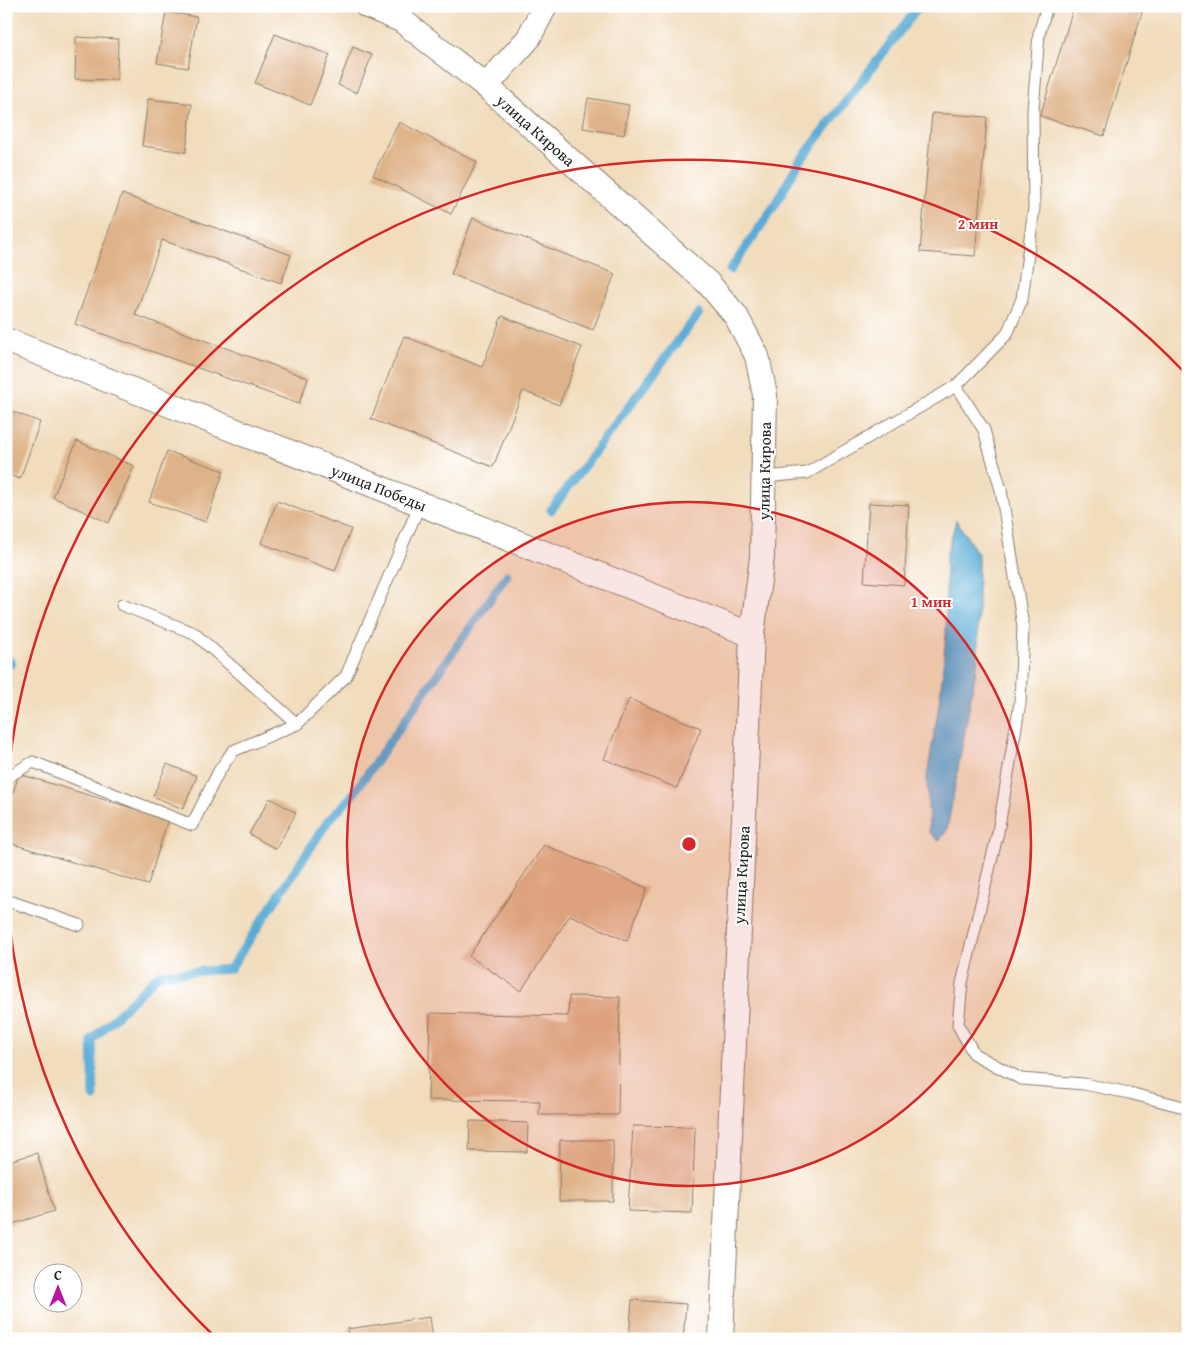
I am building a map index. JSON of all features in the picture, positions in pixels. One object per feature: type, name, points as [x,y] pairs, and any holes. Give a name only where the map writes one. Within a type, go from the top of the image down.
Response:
[{"type":"street","name":"улица Кирова","points":[[367,6],[401,20],[486,86],[708,283],[736,316],[757,356],[766,395],[762,557],[752,635],[721,1339]]},
{"type":"street","points":[[486,86],[528,39],[545,6]]},
{"type":"street","name":"улица Победы","points":[[6,340],[752,635]]},
{"type":"lane","points":[[764,477],[807,472],[956,386],[1006,334],[1022,299],[1034,208],[1033,110],[1039,34],[1047,6]]},
{"type":"lane","points":[[956,386],[984,430],[989,447],[1001,490],[1023,626],[1020,703],[998,832],[962,984],[958,1025],[974,1054],[1021,1079],[1084,1084],[1188,1108]]},
{"type":"lane","points":[[6,778],[33,762],[192,825],[219,771],[233,751],[297,724],[346,676],[420,504]]},
{"type":"lane","points":[[122,606],[194,633],[297,724]]},
{"type":"lane","points":[[6,900],[79,925]]},
{"type":"water","points":[[956,520],[978,554],[978,659],[947,830],[939,841],[929,832],[927,777],[940,698],[946,634],[946,558]]},
{"type":"building","points":[[1074,6],[1144,6],[1104,136],[1040,116]]},
{"type":"building","points":[[166,12],[197,17],[188,68],[157,63]]},
{"type":"building","points":[[275,34],[330,55],[310,105],[255,83]]},
{"type":"building","points":[[76,37],[118,39],[117,80],[75,79]]},
{"type":"building","points":[[353,47],[372,55],[357,93],[338,85]]},
{"type":"building","points":[[588,98],[629,105],[624,135],[583,128]]},
{"type":"building","points":[[148,99],[192,104],[186,152],[142,146]]},
{"type":"building","points":[[932,113],[987,117],[975,256],[920,252]]},
{"type":"building","points":[[399,122],[477,162],[451,214],[373,175]]},
{"type":"building","points":[[122,194],[291,255],[281,283],[162,240],[135,315],[308,378],[299,404],[75,324]]},
{"type":"building","points":[[473,218],[615,274],[593,330],[451,274]]},
{"type":"building","points":[[502,316],[582,347],[559,405],[523,391],[493,467],[371,419],[404,336],[482,367]]},
{"type":"building","points":[[11,411],[40,422],[20,479],[6,474],[6,423]]},
{"type":"building","points":[[77,441],[134,466],[109,523],[53,497]]},
{"type":"building","points":[[167,451],[224,471],[206,522],[149,502]]},
{"type":"building","points":[[277,501],[351,529],[335,571],[261,543]]},
{"type":"building","points":[[869,503],[909,505],[904,585],[864,582]]},
{"type":"building","points":[[629,699],[701,728],[677,788],[604,759]]},
{"type":"building","points":[[167,764],[197,776],[183,809],[153,796]]},
{"type":"building","points":[[19,774],[168,819],[148,885],[6,842],[6,815]]},
{"type":"building","points":[[270,798],[296,813],[276,849],[249,834]]},
{"type":"building","points":[[544,845],[647,888],[627,941],[570,915],[521,991],[469,956]]},
{"type":"building","points":[[569,996],[620,997],[618,1115],[539,1115],[540,1101],[428,1100],[430,1013],[568,1016]]},
{"type":"building","points":[[470,1121],[528,1123],[527,1152],[469,1151]]},
{"type":"building","points":[[633,1126],[695,1127],[692,1213],[628,1211]]},
{"type":"building","points":[[560,1140],[613,1140],[613,1201],[559,1201]]},
{"type":"building","points":[[37,1153],[54,1211],[6,1226],[6,1162]]},
{"type":"building","points":[[632,1300],[686,1304],[683,1339],[629,1339]]},
{"type":"building","points":[[430,1317],[433,1339],[349,1339],[347,1329]]},
{"type":"waterway","points":[[730,270],[773,208],[798,164],[919,6]]},
{"type":"waterway","points":[[551,510],[699,313]]},
{"type":"waterway","points":[[94,1097],[92,1040],[159,974],[230,969],[328,821],[351,797],[507,575]]},
{"type":"waterway","points":[[6,655],[11,664]]}]
